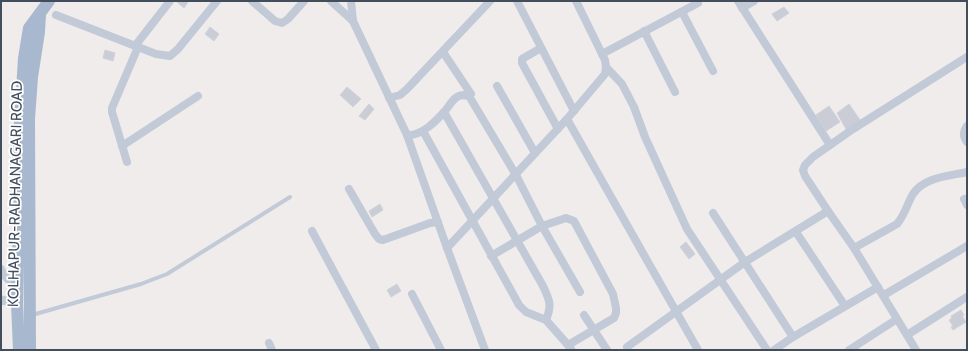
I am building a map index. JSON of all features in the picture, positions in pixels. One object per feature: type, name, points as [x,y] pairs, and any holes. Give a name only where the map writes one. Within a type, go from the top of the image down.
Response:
[{"type":"main road","name":"KOLHAPUR-RADHANAGARI ROAD","points":[[30,350],[30,316],[23,303],[18,286],[20,184],[19,138],[24,58],[29,28],[49,1]]},
{"type":"main road","name":"KOLHAPUR-RADHANAGARI ROAD","points":[[19,350],[23,303],[29,119],[32,77],[40,15]]},
{"type":"street","points":[[127,162],[112,108],[136,46],[170,1]]},
{"type":"street","points":[[56,15],[156,54],[170,56],[178,49],[217,1]]},
{"type":"street","points":[[252,1],[275,21],[282,23],[288,20],[304,1]]},
{"type":"street","points":[[331,1],[353,21]]},
{"type":"street","points":[[351,1],[353,21],[407,135],[485,350]]},
{"type":"street","points":[[389,98],[400,94],[407,89],[490,1]]},
{"type":"street","points":[[517,1],[574,111]]},
{"type":"street","points":[[447,248],[558,129],[605,74],[606,67],[602,54],[576,1]]},
{"type":"street","points":[[754,1],[740,4],[830,145]]},
{"type":"street","points":[[602,54],[698,3]]},
{"type":"street","points":[[682,12],[713,71]]},
{"type":"street","points":[[644,31],[676,92]]},
{"type":"street","points":[[541,48],[522,59],[522,63],[558,129]]},
{"type":"street","points":[[443,52],[471,94]]},
{"type":"street","points":[[916,350],[884,295],[805,176],[803,170],[805,165],[813,157],[853,129],[967,57]]},
{"type":"street","points":[[606,67],[622,84],[634,107],[645,137],[687,229],[767,350]]},
{"type":"street","points":[[497,86],[535,153]]},
{"type":"street","points":[[407,135],[417,135],[423,131],[444,112],[456,97],[464,95],[469,96],[516,175],[542,226],[580,292]]},
{"type":"street","points":[[122,146],[198,96]]},
{"type":"street","points":[[444,112],[549,298],[550,307],[546,320]]},
{"type":"street","points":[[567,118],[698,350]]},
{"type":"street","points":[[967,126],[964,131],[964,136],[967,142]]},
{"type":"street","points":[[423,131],[491,256],[522,309],[530,314],[546,320],[570,348],[594,330],[614,318],[616,313],[613,294],[576,225],[571,219],[562,218],[542,226],[491,256]]},
{"type":"street","points":[[854,248],[897,224],[902,218],[914,193],[925,183],[939,178],[967,172]]},
{"type":"street","points":[[350,189],[379,239],[383,240],[430,223],[438,222]]},
{"type":"street","points":[[626,349],[745,262],[828,211]]},
{"type":"street","points":[[713,213],[793,337]]},
{"type":"street","points":[[312,231],[376,350]]},
{"type":"street","points":[[796,232],[845,306]]},
{"type":"street","points":[[884,295],[967,246]]},
{"type":"street","points":[[1,269],[6,278],[18,286]]},
{"type":"street","points":[[774,350],[793,337],[878,287]]},
{"type":"street","points":[[412,294],[441,350]]},
{"type":"street","points":[[907,335],[967,297]]},
{"type":"street","points":[[1,300],[23,303]]},
{"type":"street","points":[[584,315],[607,350]]},
{"type":"street","points":[[849,350],[897,319]]},
{"type":"lane","points":[[30,316],[141,284],[167,274],[290,197]]},
{"type":"building","points":[[177,2],[188,2],[184,8]]},
{"type":"building","points":[[784,7],[789,13],[777,21],[772,14]]},
{"type":"building","points":[[210,27],[219,34],[214,41],[205,34]]},
{"type":"building","points":[[105,50],[115,53],[113,61],[103,58]]},
{"type":"building","points":[[347,87],[361,99],[353,107],[340,95]]},
{"type":"building","points":[[369,104],[374,109],[365,120],[359,116]]},
{"type":"building","points":[[849,104],[860,120],[846,129],[837,113]]},
{"type":"building","points":[[829,106],[840,122],[826,131],[816,115]]},
{"type":"building","points":[[380,204],[383,210],[372,217],[369,211]]},
{"type":"building","points":[[686,242],[695,254],[689,259],[680,247]]},
{"type":"building","points":[[397,284],[401,291],[391,297],[387,290]]},
{"type":"building","points":[[961,310],[964,315],[962,316],[966,322],[953,330],[951,327],[953,326],[949,320],[952,318],[951,316]]}]
